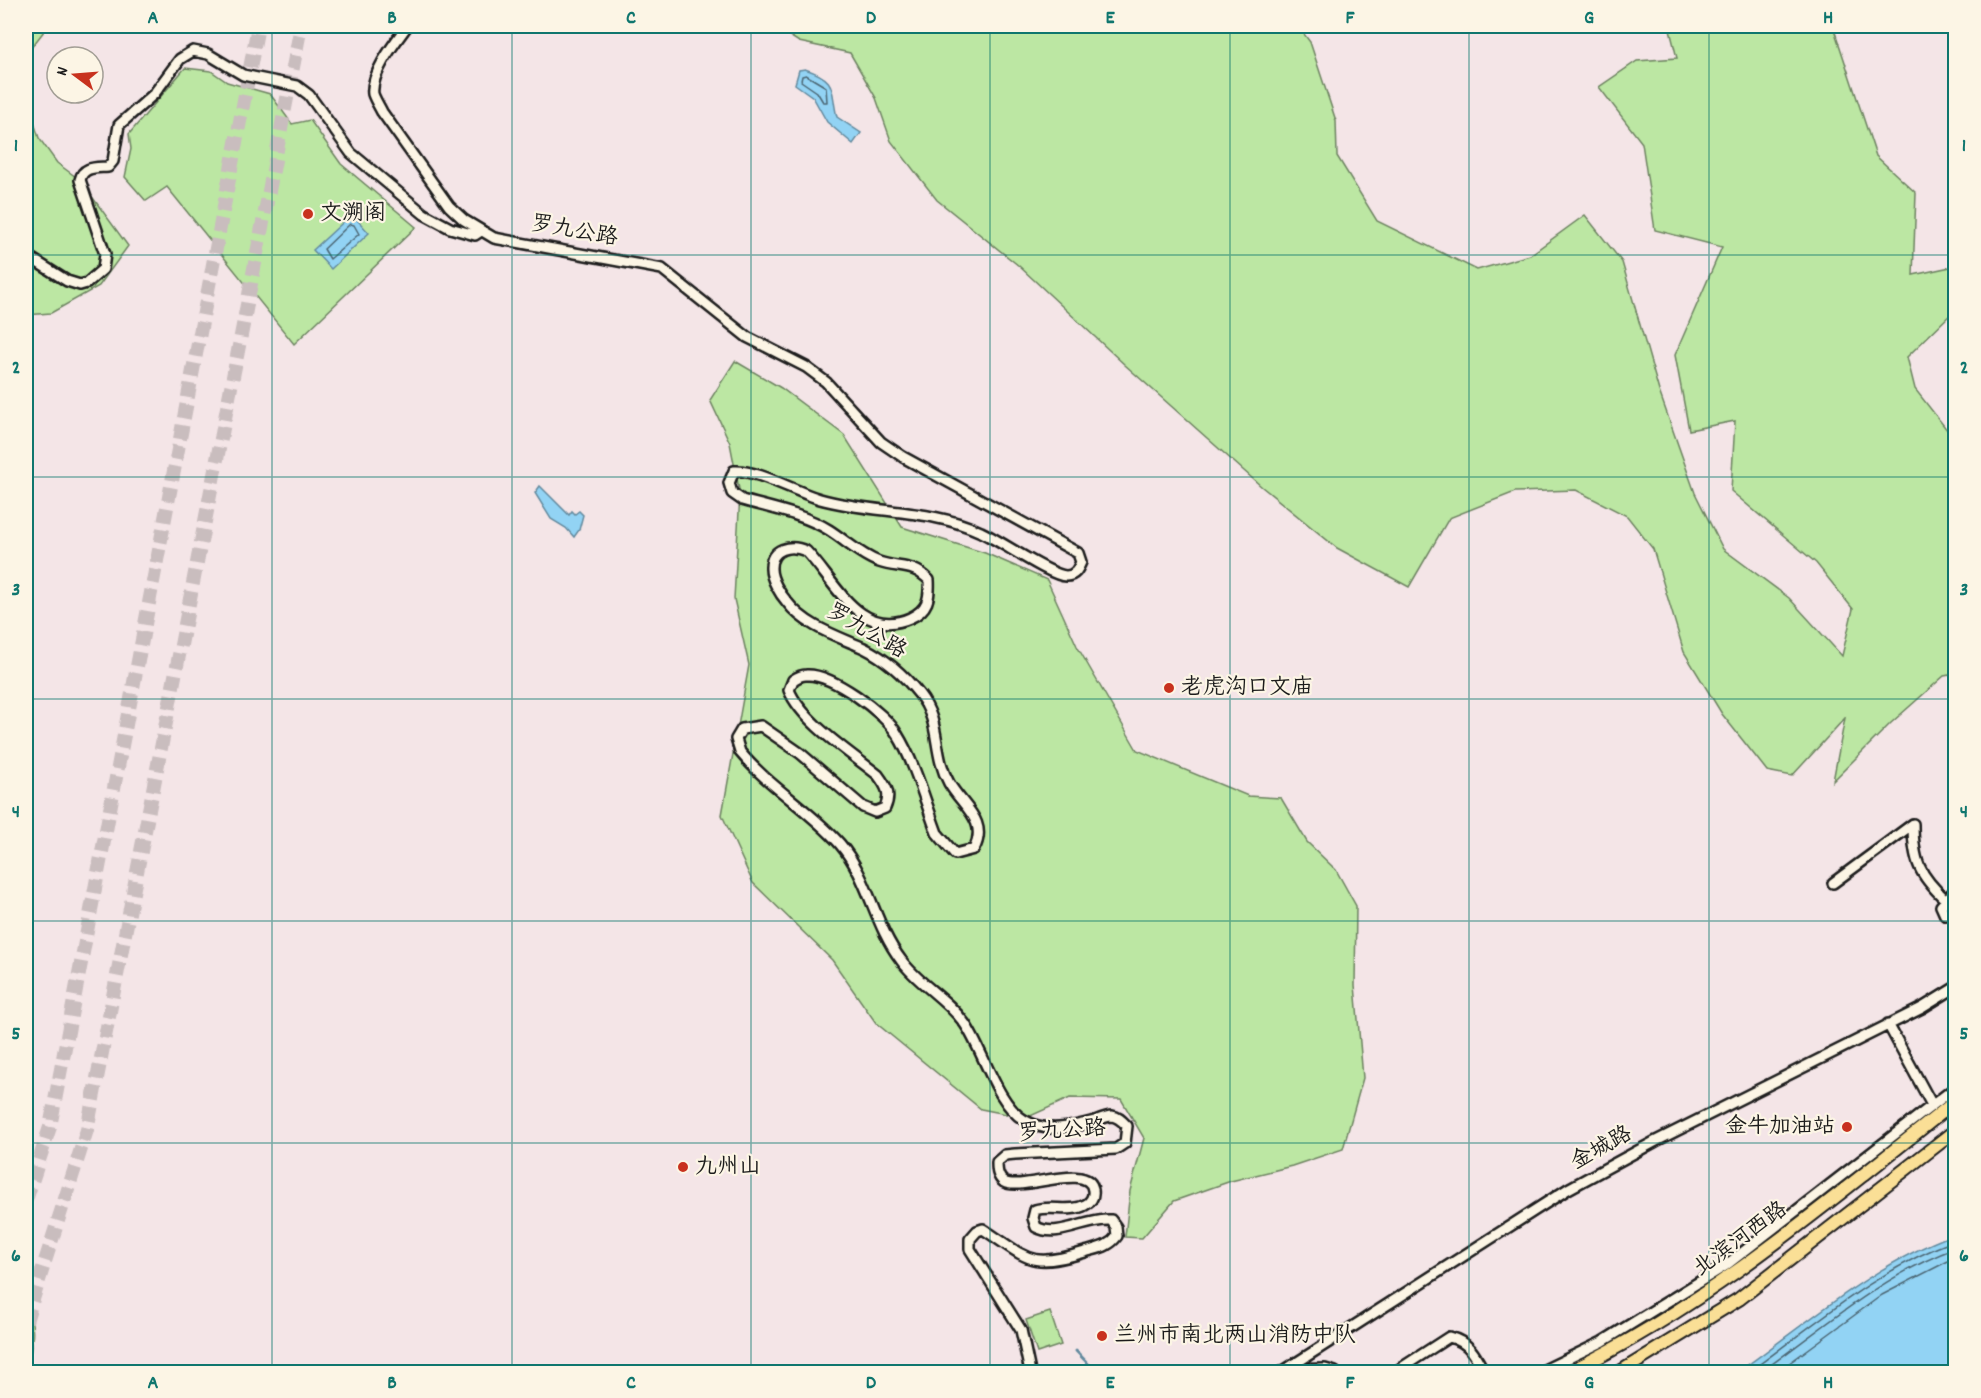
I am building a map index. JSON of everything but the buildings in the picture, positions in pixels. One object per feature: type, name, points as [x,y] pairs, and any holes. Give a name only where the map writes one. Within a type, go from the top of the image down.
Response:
[{"type":"main road","name":"北滨河西路","points":[[1569,1372],[1602,1356],[1726,1280],[1910,1129],[1956,1101]]},
{"type":"main road","name":"北滨河西路","points":[[1620,1372],[1740,1299],[1956,1130]]},
{"type":"street","name":"罗九公路","points":[[407,26],[393,45],[377,74],[373,86],[374,96],[382,112],[449,206],[464,220],[494,238],[662,269],[747,337],[807,367],[826,382],[882,442],[903,457],[1078,553],[1081,562],[1077,572],[1068,577],[1059,575],[1005,544],[955,522],[926,515],[863,509],[821,499],[792,490],[747,470],[734,471],[729,483],[732,492],[741,500],[812,521],[880,563],[920,571],[929,580],[930,597],[925,608],[901,622],[881,624],[863,617],[806,550],[796,546],[783,548],[772,558],[771,571],[787,603],[802,617],[826,632],[885,660],[929,706],[936,723],[942,770],[974,816],[980,829],[979,840],[974,849],[964,854],[955,854],[946,846],[937,833],[897,733],[869,705],[839,686],[818,677],[805,675],[793,680],[789,690],[793,701],[805,714],[878,775],[887,787],[889,798],[885,808],[875,812],[863,807],[800,753],[761,726],[742,729],[736,739],[740,752],[840,844],[855,866],[900,960],[913,975],[942,996],[965,1025],[998,1087],[1023,1120],[1056,1129],[1070,1128],[1111,1116],[1121,1119],[1127,1126],[1125,1143],[1116,1149],[1005,1155],[997,1162],[997,1172],[1003,1181],[1014,1185],[1073,1177],[1085,1179],[1092,1184],[1094,1193],[1091,1201],[1084,1206],[1073,1209],[1047,1206],[1035,1210],[1033,1218],[1036,1227],[1045,1232],[1100,1219],[1111,1220],[1116,1227],[1117,1236],[1111,1244],[1055,1262],[1028,1259],[983,1229],[976,1231],[970,1239],[970,1249],[1020,1330],[1030,1372]]},
{"type":"street","points":[[26,255],[67,281],[81,285],[87,283],[103,269],[105,254],[80,180],[81,173],[87,169],[108,167],[113,161],[119,125],[154,94],[180,59],[193,51],[208,54],[243,75],[297,86],[309,95],[351,153],[424,214],[450,228],[475,235],[482,231]]},
{"type":"street","points":[[1833,883],[1913,824],[1916,862],[1927,882],[1946,900]]},
{"type":"street","points":[[1956,889],[1941,906],[1945,915],[1956,914]]},
{"type":"street","name":"金城路","points":[[1284,1371],[1568,1190],[1656,1141],[1922,1008],[1956,987]]},
{"type":"street","points":[[1888,1024],[1932,1106]]},
{"type":"street","points":[[1923,1119],[1932,1106],[1956,1087]]},
{"type":"street","points":[[1540,1372],[1602,1342],[1725,1266],[1910,1129]]},
{"type":"street","points":[[1395,1372],[1449,1337],[1460,1340],[1472,1349],[1484,1372]]},
{"type":"street","points":[[1284,1371],[1325,1369],[1335,1372]]},
{"type":"green space","points":[[26,26],[48,26],[27,53],[29,107],[39,138],[57,163],[80,180],[128,246],[99,286],[51,313],[26,315]]},
{"type":"green space","points":[[774,26],[1298,26],[1310,42],[1336,121],[1337,156],[1377,221],[1477,270],[1530,255],[1585,215],[1622,262],[1659,391],[1695,493],[1723,549],[1789,598],[1842,656],[1853,609],[1816,563],[1731,491],[1735,421],[1689,430],[1675,355],[1722,247],[1655,230],[1642,143],[1599,87],[1637,61],[1677,58],[1669,26],[1833,26],[1876,156],[1916,193],[1913,275],[1955,266],[1955,310],[1907,357],[1915,389],[1955,440],[1955,674],[1944,676],[1891,723],[1833,781],[1845,718],[1792,776],[1767,771],[1722,714],[1684,652],[1653,549],[1627,516],[1576,490],[1515,492],[1449,518],[1409,587],[1337,548],[1262,487],[1125,365],[1019,266],[937,200],[891,141],[876,98],[850,53],[799,42]]},
{"type":"green space","points":[[185,68],[211,71],[227,82],[270,94],[292,124],[310,120],[341,164],[416,227],[294,344],[167,187],[146,201],[125,177],[131,149],[129,134]]},
{"type":"green space","points":[[735,361],[781,388],[844,435],[902,527],[985,553],[1047,580],[1077,646],[1137,750],[1248,796],[1281,798],[1307,842],[1336,870],[1356,906],[1355,985],[1363,1078],[1343,1149],[1292,1166],[1231,1181],[1174,1201],[1142,1238],[1125,1237],[1130,1191],[1144,1138],[1121,1099],[1070,1098],[1026,1118],[981,1109],[876,1023],[832,960],[753,883],[722,815],[749,665],[734,599],[740,494],[730,443],[710,400]]},
{"type":"green space","points":[[26,1306],[30,1313],[33,1330],[26,1372]]},
{"type":"green space","points":[[1050,1312],[1061,1345],[1037,1353],[1026,1320]]},
{"type":"water","points":[[805,69],[816,73],[828,82],[833,93],[837,117],[861,133],[853,144],[827,122],[813,97],[795,84],[799,70]]},
{"type":"water","points":[[352,214],[369,233],[331,269],[313,250]]},
{"type":"water","points":[[540,486],[569,515],[572,511],[575,514],[579,511],[583,515],[579,530],[574,537],[566,528],[551,519],[535,493]]},
{"type":"water","points":[[1955,1234],[1955,1372],[1738,1372],[1869,1277],[1926,1246]]},
{"type":"waterway","points":[[1076,1351],[1096,1372]]},
{"type":"tunnel","points":[[26,1200],[50,1127],[258,26]]},
{"type":"tunnel","points":[[26,1321],[87,1130],[301,26]]},
{"type":"place","name":"文溯阁","points":[[308,214]]},
{"type":"place","name":"老虎沟口文庙","points":[[1169,688]]},
{"type":"place","name":"金牛加油站","points":[[1847,1127]]},
{"type":"place","name":"九州山","points":[[683,1167]]},
{"type":"place","name":"兰州市南北两山消防中队","points":[[1102,1336]]}]
